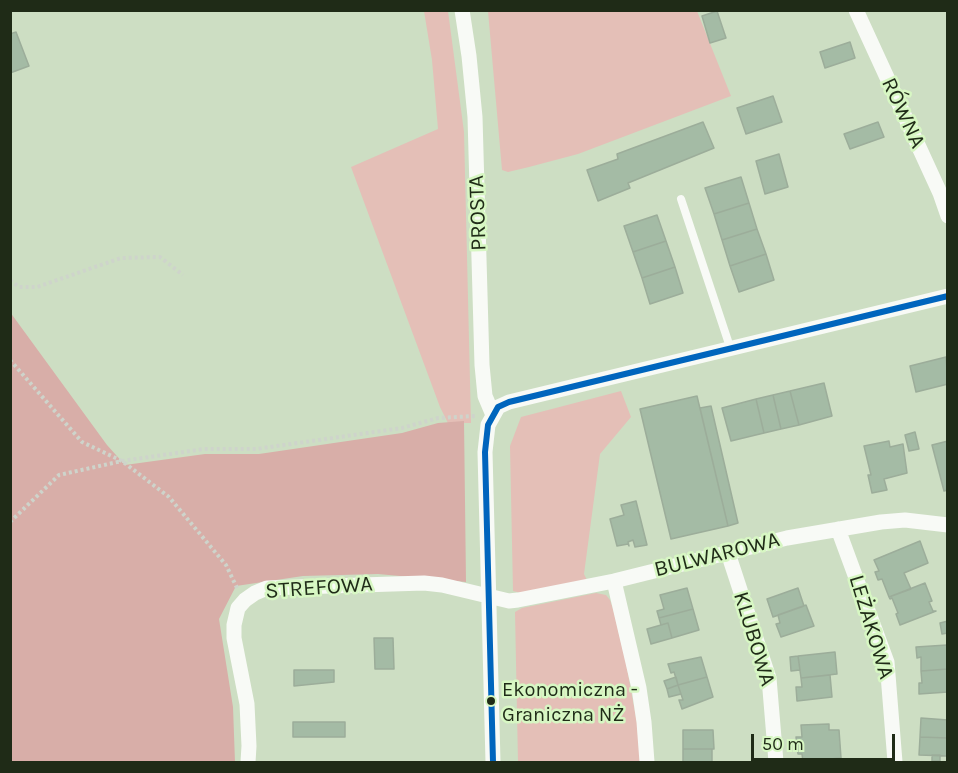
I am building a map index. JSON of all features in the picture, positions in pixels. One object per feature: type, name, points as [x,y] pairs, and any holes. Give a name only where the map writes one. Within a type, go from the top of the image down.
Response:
[{"type":"street","name":"PROSTA","points":[[462,10],[475,117],[482,365],[485,396],[493,415]]},
{"type":"street","name":"RÓWNA","points":[[856,10],[940,193],[948,216]]},
{"type":"street","points":[[493,762],[485,452],[488,425],[498,407],[509,402],[730,347],[948,296]]},
{"type":"street","name":"BULWAROWA","points":[[489,596],[509,601],[518,600],[614,581],[787,538],[838,529],[906,520],[948,525]]},
{"type":"street","name":"LEŻAKOWA","points":[[838,529],[887,662],[895,762]]},
{"type":"street","name":"KLUBOWA","points":[[728,553],[769,678],[776,762]]},
{"type":"street","points":[[614,581],[639,688],[647,762]]},
{"type":"street","name":"STREFOWA","points":[[248,762],[248,704],[234,638],[238,608],[255,593],[267,588],[367,584],[442,585],[489,596]]},
{"type":"lane","points":[[681,199],[730,347]]},
{"type":"path","points":[[10,280],[19,287],[36,287],[121,258],[159,258],[183,275]]},
{"type":"path","points":[[10,360],[82,442],[122,461],[169,497],[226,565],[245,600]]},
{"type":"path","points":[[10,522],[59,475],[122,461],[204,449],[256,449],[402,428],[438,418],[493,415]]},
{"type":"shaded area","points":[[424,11],[448,11],[464,132],[471,423],[448,423],[440,407],[351,167],[438,129],[432,60]]},
{"type":"shaded area","points":[[488,11],[697,11],[731,96],[578,154],[508,172],[502,170]]},
{"type":"shaded area","points":[[10,312],[107,445],[125,465],[205,454],[259,454],[402,433],[438,423],[464,421],[466,582],[378,574],[303,576],[236,586],[219,619],[233,707],[235,762],[11,762]]},
{"type":"shaded area","points":[[621,391],[631,417],[600,454],[584,574],[587,580],[521,593],[513,591],[510,446],[521,417]]},
{"type":"shaded area","points":[[596,593],[606,595],[613,609],[637,723],[640,762],[518,762],[515,612],[522,608]]},
{"type":"building","points":[[717,11],[726,38],[710,43],[702,16]]},
{"type":"building","points":[[16,32],[29,66],[10,73],[10,34]]},
{"type":"building","points":[[850,42],[855,58],[825,68],[820,52]]},
{"type":"building","points":[[773,96],[782,122],[746,134],[737,108]]},
{"type":"building","points":[[703,122],[714,148],[628,183],[630,188],[598,201],[587,170],[618,159],[617,154]]},
{"type":"building","points":[[878,122],[884,137],[850,149],[844,134]]},
{"type":"building","points":[[779,154],[788,187],[765,194],[756,161]]},
{"type":"building","points":[[741,177],[749,203],[714,214],[705,188]]},
{"type":"building","points":[[749,203],[757,229],[722,240],[714,214]]},
{"type":"building","points":[[657,215],[666,241],[633,252],[624,226]]},
{"type":"building","points":[[757,229],[766,254],[730,266],[722,240]]},
{"type":"building","points":[[666,241],[675,267],[642,278],[633,252]]},
{"type":"building","points":[[766,254],[774,280],[739,292],[730,266]]},
{"type":"building","points":[[675,267],[683,293],[650,304],[642,278]]},
{"type":"building","points":[[946,357],[948,384],[916,392],[910,366]]},
{"type":"building","points":[[824,383],[832,416],[799,425],[790,391]]},
{"type":"building","points":[[790,391],[799,425],[781,429],[773,395]]},
{"type":"building","points":[[773,395],[781,429],[764,433],[756,399]]},
{"type":"building","points":[[697,396],[728,526],[671,539],[640,409]]},
{"type":"building","points":[[756,399],[764,433],[731,441],[722,408]]},
{"type":"building","points":[[711,406],[738,523],[728,526],[700,408]]},
{"type":"building","points":[[915,432],[919,449],[909,451],[905,435]]},
{"type":"building","points":[[889,441],[890,447],[903,444],[907,473],[884,479],[887,490],[872,493],[868,475],[871,475],[864,446]]},
{"type":"building","points":[[948,441],[948,490],[944,491],[932,445]]},
{"type":"building","points":[[636,501],[647,545],[635,547],[633,540],[628,542],[629,546],[628,544],[617,546],[610,519],[624,515],[621,505]]},
{"type":"building","points":[[920,541],[928,563],[904,573],[911,589],[889,597],[882,579],[878,580],[875,572],[879,571],[874,560]]},
{"type":"building","points":[[925,583],[932,601],[929,602],[933,611],[936,611],[900,625],[896,614],[898,613],[892,598],[889,597]]},
{"type":"building","points":[[687,588],[693,609],[659,618],[657,611],[664,609],[660,595]]},
{"type":"building","points":[[798,588],[804,606],[773,617],[767,599]]},
{"type":"building","points":[[806,605],[814,626],[781,637],[776,624],[780,623],[778,615]]},
{"type":"building","points":[[693,609],[699,630],[672,638],[668,623],[661,625],[659,618]]},
{"type":"building","points":[[948,621],[948,633],[942,634],[940,623]]},
{"type":"building","points":[[668,623],[672,638],[651,644],[647,629]]},
{"type":"building","points":[[374,638],[393,638],[394,669],[375,669]]},
{"type":"building","points":[[947,645],[948,669],[921,671],[921,657],[917,658],[916,647]]},
{"type":"building","points":[[835,652],[837,674],[801,678],[798,656]]},
{"type":"building","points":[[798,656],[800,670],[791,671],[790,657]]},
{"type":"building","points":[[701,657],[707,677],[678,685],[674,672],[671,673],[668,664]]},
{"type":"building","points":[[948,669],[948,692],[919,694],[919,683],[922,683],[921,671]]},
{"type":"building","points":[[294,670],[334,670],[334,682],[294,686]]},
{"type":"building","points":[[830,675],[832,697],[797,701],[796,687],[802,687],[801,678]]},
{"type":"building","points":[[676,677],[678,685],[667,689],[664,681]]},
{"type":"building","points":[[707,677],[713,697],[682,709],[679,700],[683,700],[678,685]]},
{"type":"building","points":[[678,685],[681,694],[669,697],[667,689]]},
{"type":"building","points":[[921,718],[948,720],[948,738],[920,737]]},
{"type":"building","points":[[293,722],[345,722],[345,737],[293,737]]},
{"type":"building","points":[[829,724],[829,730],[839,730],[841,758],[830,759],[830,762],[803,762],[802,754],[798,754],[796,737],[802,737],[801,725]]},
{"type":"building","points":[[683,730],[713,730],[714,749],[683,749]]},
{"type":"building","points":[[920,737],[948,738],[948,756],[919,755]]},
{"type":"building","points":[[683,749],[712,749],[712,762],[683,762]]},
{"type":"building","points":[[932,755],[940,755],[940,761],[932,761]]},
{"type":"transit line","points":[[493,762],[485,452],[488,425],[498,407],[509,402],[948,296]]},
{"type":"place","name":"Ekonomiczna - Graniczna NŻ","points":[[491,701]]}]
